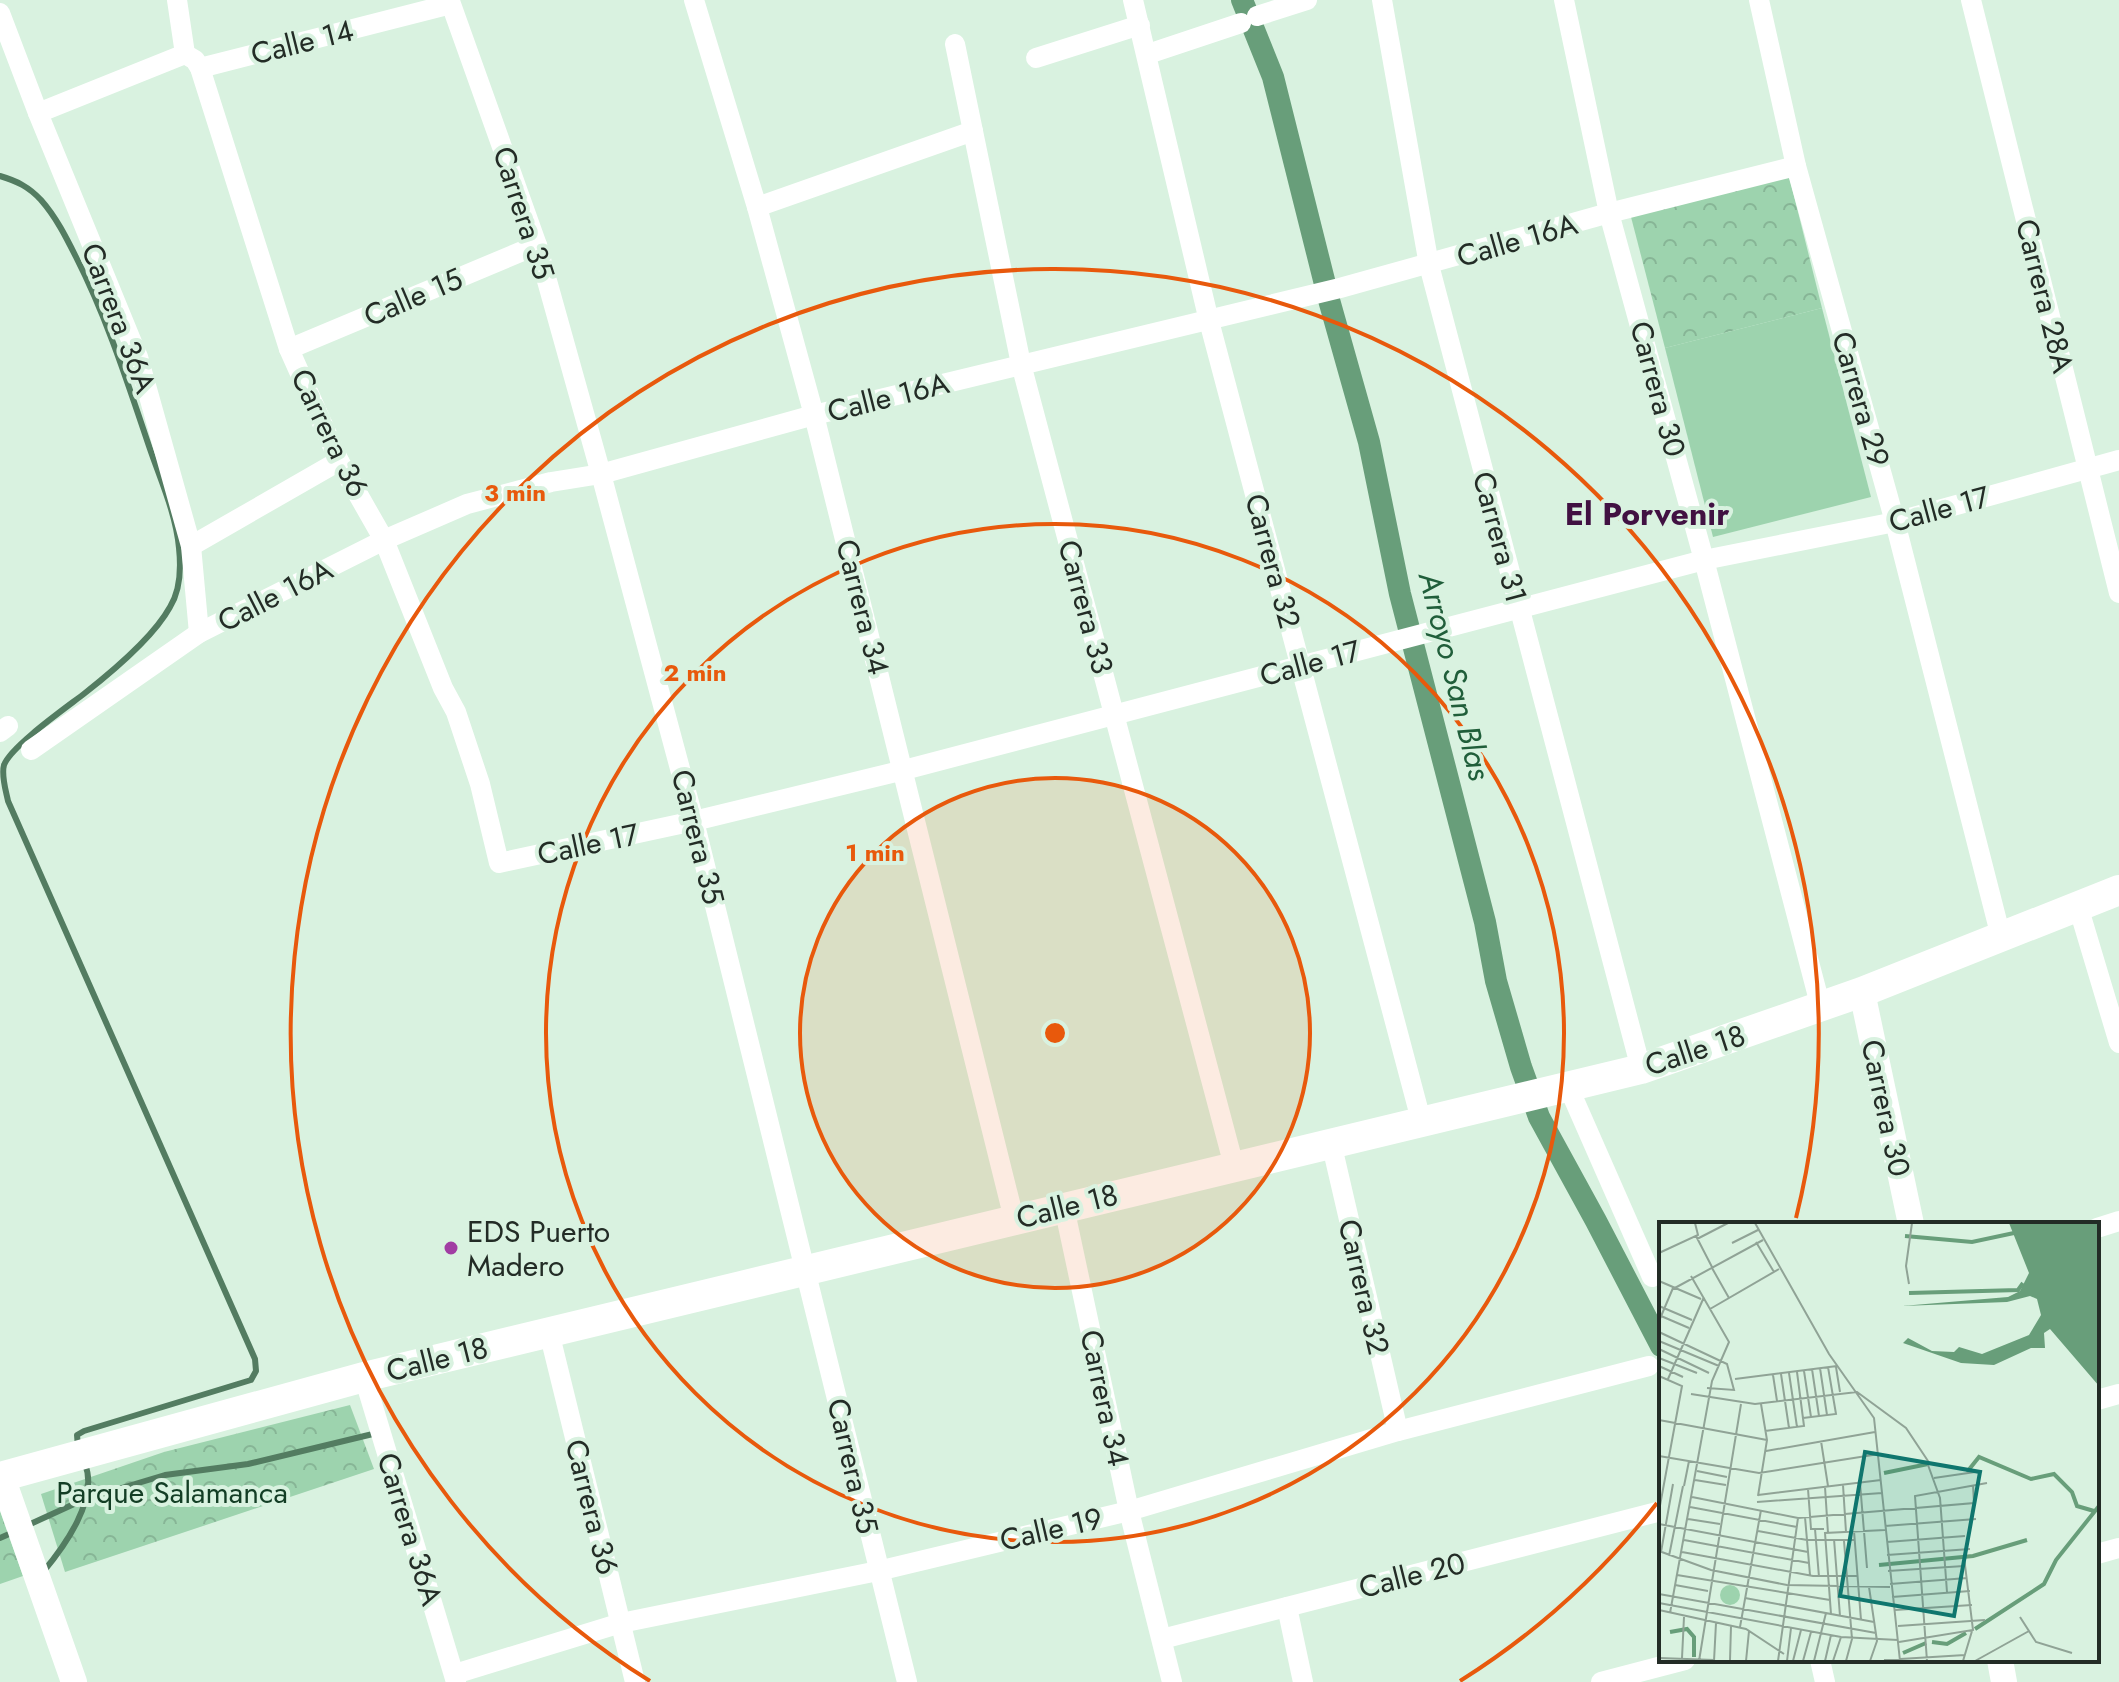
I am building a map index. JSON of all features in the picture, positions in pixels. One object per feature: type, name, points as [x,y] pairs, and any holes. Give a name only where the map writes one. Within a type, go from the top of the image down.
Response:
[{"type":"main road","name":"Calle 18","points":[[1,1477],[364,1377],[1641,1069],[1821,1008],[2119,890]]},
{"type":"street","name":"Carrera 36","points":[[177,0],[193,61],[289,349],[339,461],[384,540],[443,688],[456,712],[480,784],[499,863]]},
{"type":"street","name":"Carrera 34","points":[[694,0],[757,207],[814,415],[1014,1219]]},
{"type":"street","name":"Carrera 32","points":[[1133,0],[1209,321],[1421,1120]]},
{"type":"street","points":[[1148,54],[1307,0]]},
{"type":"street","name":"Carrera 31","points":[[1382,0],[1429,265],[1641,1069]]},
{"type":"street","name":"Carrera 30","points":[[1564,0],[1609,213],[1821,1008]]},
{"type":"street","name":"Carrera 29","points":[[1759,0],[1796,166],[1895,522],[2001,937]]},
{"type":"street","name":"Carrera 28A","points":[[1971,0],[2119,593]]},
{"type":"street","name":"Calle 14","points":[[38,113],[193,61],[451,4]]},
{"type":"street","name":"Carrera 35","points":[[451,4],[537,245],[601,474],[694,821],[907,1682]]},
{"type":"street","name":"Carrera 36A","points":[[0,13],[138,357],[191,546],[199,633]]},
{"type":"street","points":[[1036,58],[1140,25]]},
{"type":"street","name":"Carrera 33","points":[[955,44],[1021,364],[1234,1166]]},
{"type":"street","points":[[757,207],[973,131]]},
{"type":"street","name":"Calle 16A","points":[[31,750],[199,633],[384,540],[467,504],[551,482],[601,474],[814,415],[1340,288],[1609,213],[1796,166]]},
{"type":"street","name":"Calle 15","points":[[289,349],[537,245]]},
{"type":"street","name":"Calle 17","points":[[499,863],[694,821],[904,770],[1704,560],[1895,522],[2119,460]]},
{"type":"street","points":[[191,546],[339,461]]},
{"type":"street","points":[[2078,906],[2119,1043]]},
{"type":"street","name":"Carrera 30","points":[[1862,992],[1911,1222]]},
{"type":"street","points":[[1559,1088],[1652,1277]]},
{"type":"street","name":"Carrera 32","points":[[1331,1142],[1398,1431]]},
{"type":"street","name":"Carrera 34","points":[[1064,1207],[1129,1511],[1172,1682]]},
{"type":"street","points":[[2099,1227],[2119,1221]]},
{"type":"street","name":"Carrera 36","points":[[549,1332],[635,1682]]},
{"type":"street","name":"Calle 19","points":[[456,1681],[458,1673],[621,1623],[878,1571],[1129,1511],[1398,1431],[1649,1366]]},
{"type":"street","name":"Carrera 36A","points":[[364,1377],[456,1681]]},
{"type":"street","points":[[2099,1399],[2119,1394]]},
{"type":"street","points":[[1,1477],[74,1682]]},
{"type":"street","name":"Calle 20","points":[[1162,1639],[1659,1512]]},
{"type":"street","points":[[2099,1553],[2119,1548]]},
{"type":"street","points":[[1287,1607],[1303,1682]]},
{"type":"street","points":[[1601,1682],[1677,1662]]},
{"type":"street","points":[[1820,1662],[1825,1682]]},
{"type":"street","points":[[2000,1662],[2004,1682]]},
{"type":"green space","points":[[1789,176],[1822,308],[1665,348],[1631,217]]},
{"type":"green space","points":[[1822,308],[1871,497],[1713,537],[1665,348]]},
{"type":"green space","name":"Parque Salamanca","points":[[350,1405],[374,1469],[65,1572],[41,1494],[164,1452]]},
{"type":"green space","name":"Parque Salamanca","points":[[0,1511],[23,1576],[0,1584]]},
{"type":"waterway","name":"Arroyo San Blas","points":[[1242,0],[1273,77],[1329,300],[1369,442],[1400,594],[1485,922],[1496,981],[1521,1067],[1539,1117],[1659,1342]]},
{"type":"waterway","points":[[0,176],[22,185],[41,200],[60,227],[87,280],[168,498],[180,563],[176,594],[163,619],[120,664],[17,748],[4,765],[5,788],[8,801],[255,1359],[256,1371],[251,1380],[84,1431],[77,1435],[78,1447]]},
{"type":"waterway","points":[[26,1526],[85,1499],[165,1475],[248,1464],[377,1433]]},
{"type":"waterway","points":[[43,1572],[69,1536],[83,1507],[88,1478],[85,1464]]},
{"type":"waterway","points":[[0,1538],[16,1531]]},
{"type":"place","name":"EDS Puerto Madero","points":[[451,1248]]},
{"type":"district","name":"El Porvenir","points":[[1647,514]]}]
